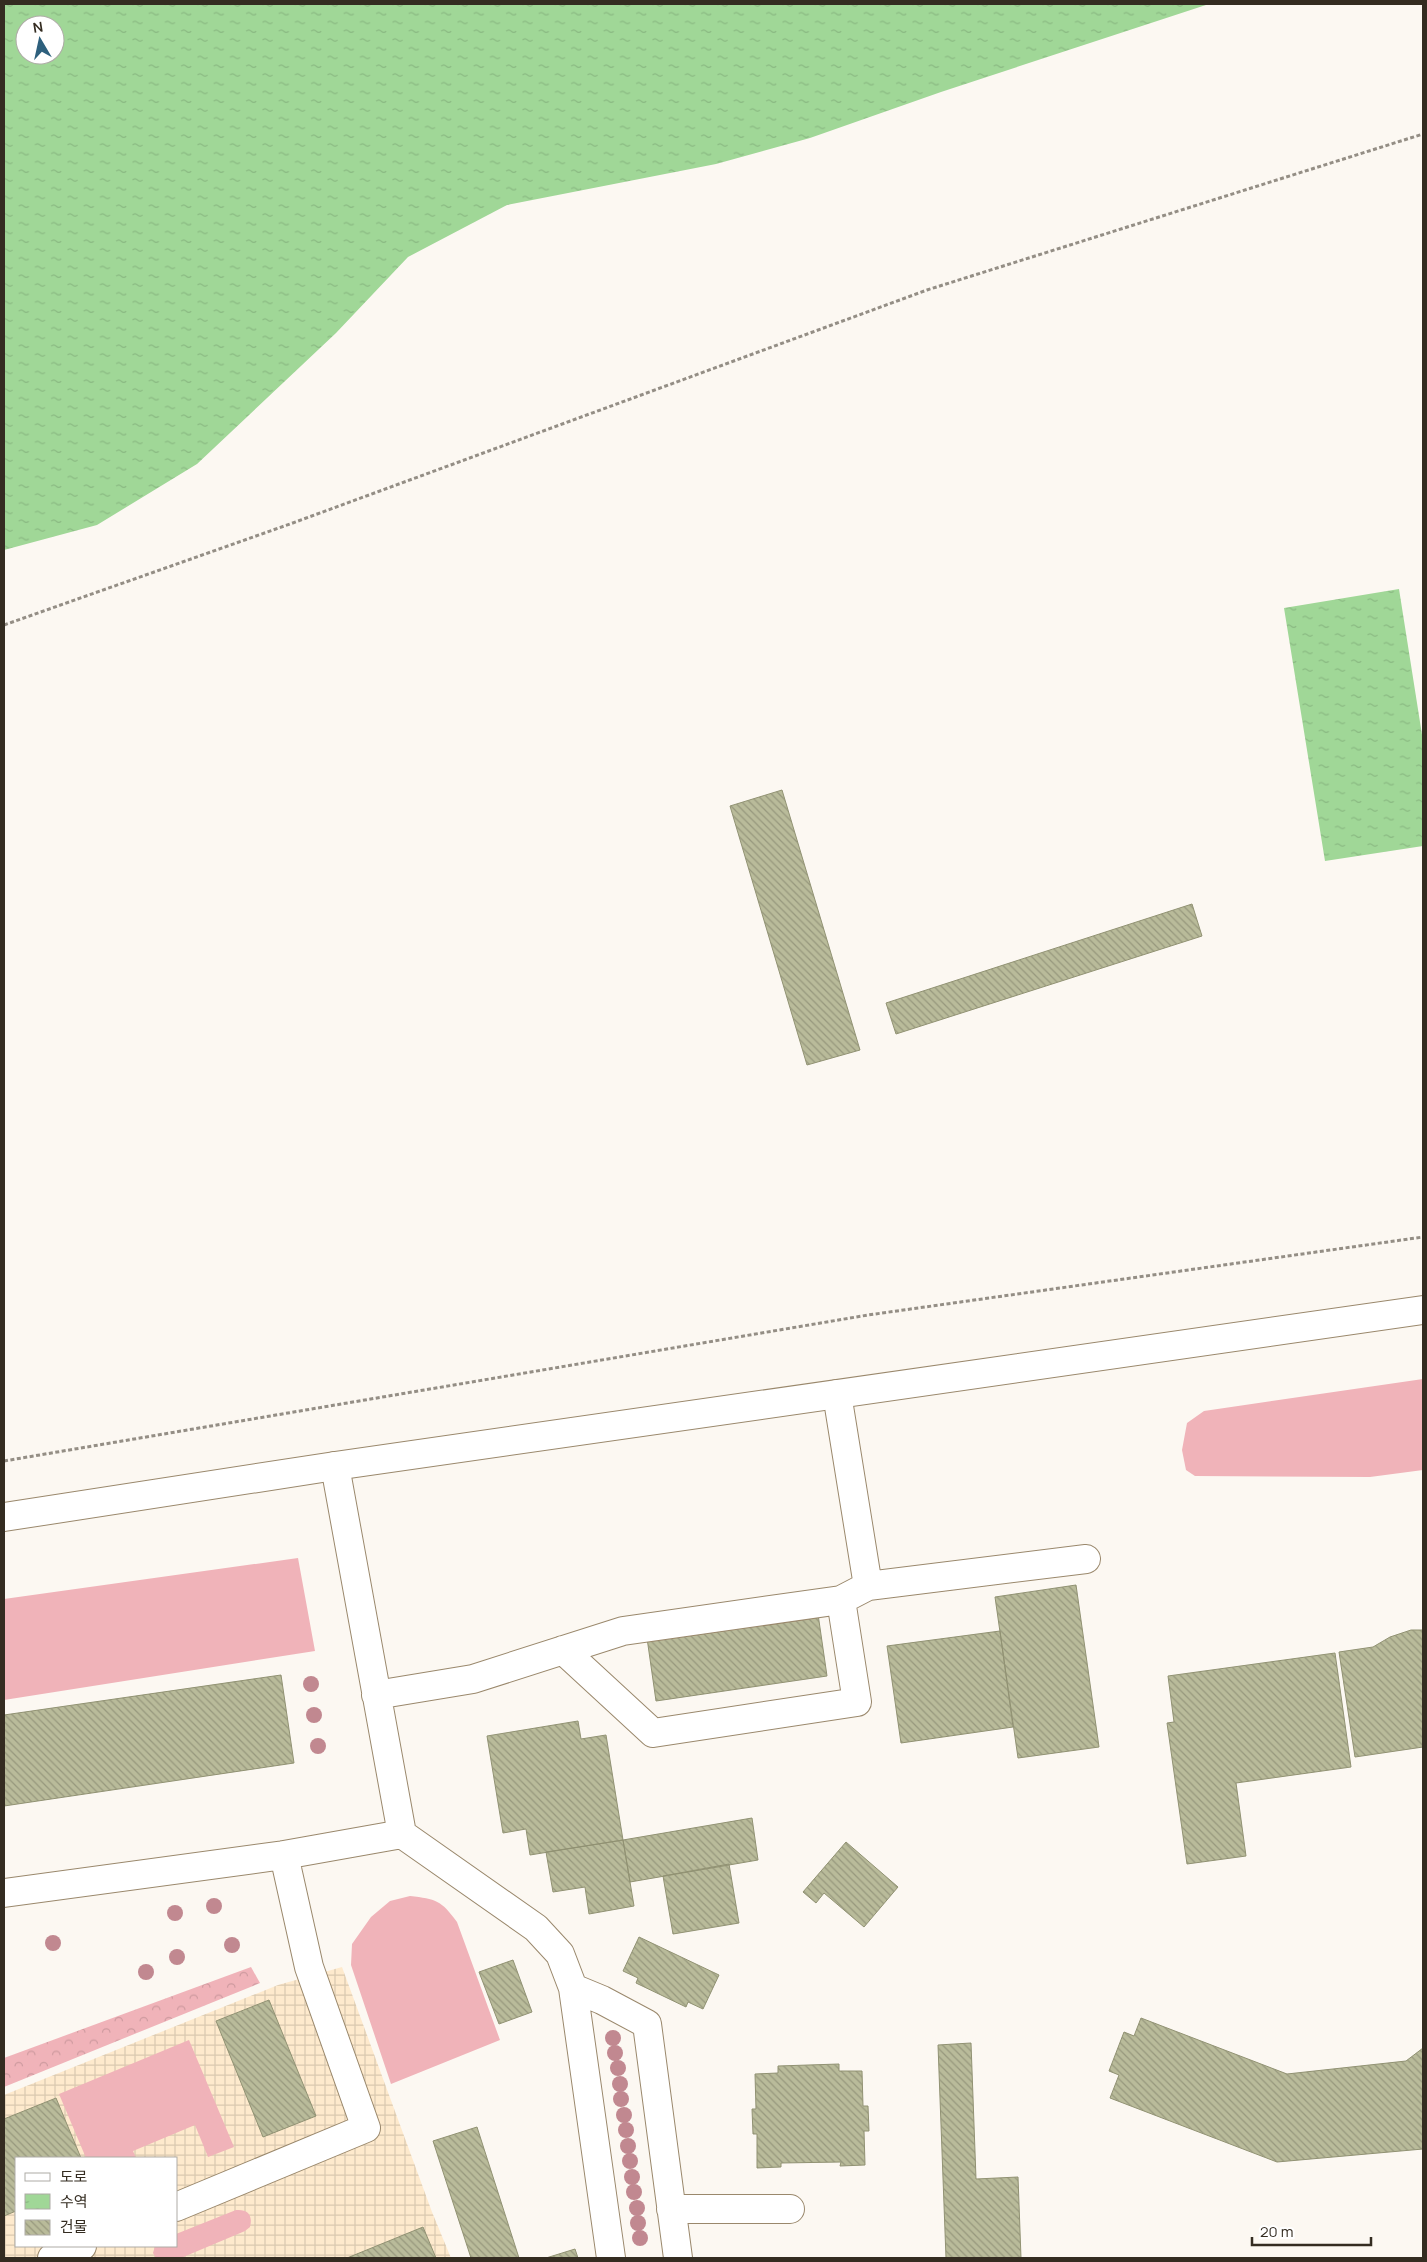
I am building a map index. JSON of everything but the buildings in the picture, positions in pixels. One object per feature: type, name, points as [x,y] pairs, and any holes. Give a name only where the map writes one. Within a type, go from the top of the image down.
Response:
[{"type":"main road","points":[[4,1517],[335,1466],[1423,1310]]},
{"type":"main road","points":[[837,1394],[868,1586]]},
{"type":"main road","points":[[335,1466],[402,1834],[536,1928],[560,1954],[573,1988],[611,2258]]},
{"type":"main road","points":[[376,1695],[473,1678],[623,1631],[841,1600],[868,1586],[1086,1559]]},
{"type":"main road","points":[[563,1650],[653,1733],[857,1702],[841,1600]]},
{"type":"main road","points":[[4,1893],[284,1855],[402,1834]]},
{"type":"main road","points":[[178,2206],[366,2128],[309,1967],[284,1855]]},
{"type":"main road","points":[[573,1988],[602,2000],[647,2024],[678,2258]]},
{"type":"main road","points":[[671,2209],[790,2209]]},
{"type":"path","points":[[4,626],[290,524],[927,290],[1423,134]]},
{"type":"path","points":[[4,1461],[868,1315],[1423,1237]]},
{"type":"shaded area","points":[[342,1967],[432,2212],[451,2258],[4,2258],[4,2095],[278,1985]]},
{"type":"green space","points":[[1423,1379],[1423,1470],[1370,1477],[1195,1476],[1186,1470],[1182,1450],[1187,1423],[1204,1411]]},
{"type":"green space","points":[[298,1558],[315,1651],[4,1700],[4,1599]]},
{"type":"green space","points":[[410,1896],[426,1898],[437,1902],[447,1909],[457,1922],[500,2040],[391,2084],[351,1965],[352,1944],[371,1917],[390,1901]]},
{"type":"green space","points":[[251,1967],[260,1983],[4,2087],[4,2058]]},
{"type":"green space","points":[[189,2040],[234,2147],[208,2157],[195,2125],[133,2151],[136,2157],[86,2157],[59,2094]]},
{"type":"green space","points":[[236,2210],[246,2212],[251,2219],[250,2227],[245,2231],[181,2258],[156,2258],[153,2253],[155,2247],[178,2247],[178,2233]]},
{"type":"water","points":[[4,4],[1209,4],[941,92],[810,138],[716,164],[507,205],[408,257],[336,333],[197,464],[97,525],[4,550]]},
{"type":"water","points":[[1399,589],[1423,741],[1423,846],[1325,861],[1284,608]]}]
